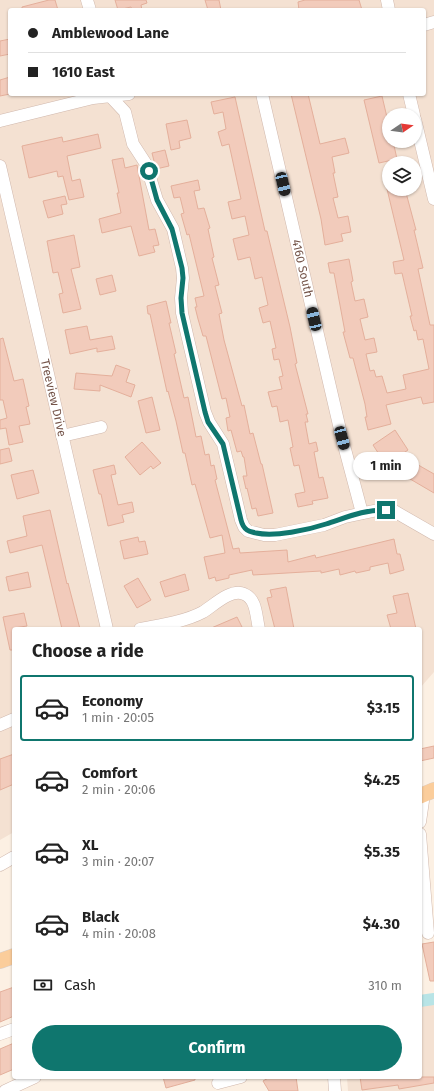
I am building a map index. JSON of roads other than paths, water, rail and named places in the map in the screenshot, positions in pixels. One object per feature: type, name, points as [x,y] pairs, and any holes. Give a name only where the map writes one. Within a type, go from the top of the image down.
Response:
[{"type":"main road","points":[[0,961],[12,957]]},
{"type":"street","points":[[0,121],[104,96]]},
{"type":"street","points":[[110,96],[125,112],[133,144],[146,164],[157,200],[172,229],[182,268],[182,313],[205,412],[208,422],[223,444],[244,527],[248,531],[264,535],[285,533],[324,525],[362,512],[378,510],[394,511],[434,534]]},
{"type":"street","name":"4160 South","points":[[262,96],[342,438],[362,512]]},
{"type":"street","points":[[409,96],[412,108]]},
{"type":"street","points":[[422,148],[434,199]]},
{"type":"street","name":"Treeview Drive","points":[[0,166],[107,627]]},
{"type":"street","points":[[62,436],[101,427]]},
{"type":"street","points":[[149,627],[194,616],[223,598],[235,593],[241,593],[253,602],[259,627]]},
{"type":"street","points":[[0,725],[12,720]]},
{"type":"street","points":[[422,812],[426,793]]},
{"type":"street","points":[[0,865],[12,858]]},
{"type":"street","points":[[422,859],[428,933]]},
{"type":"street","points":[[0,1034],[12,1030]]},
{"type":"street","points":[[5,1091],[31,1079]]},
{"type":"street","points":[[218,1083],[233,1079]]},
{"type":"street","points":[[334,1079],[336,1091]]},
{"type":"waterway","points":[[422,1001],[434,999]]}]
